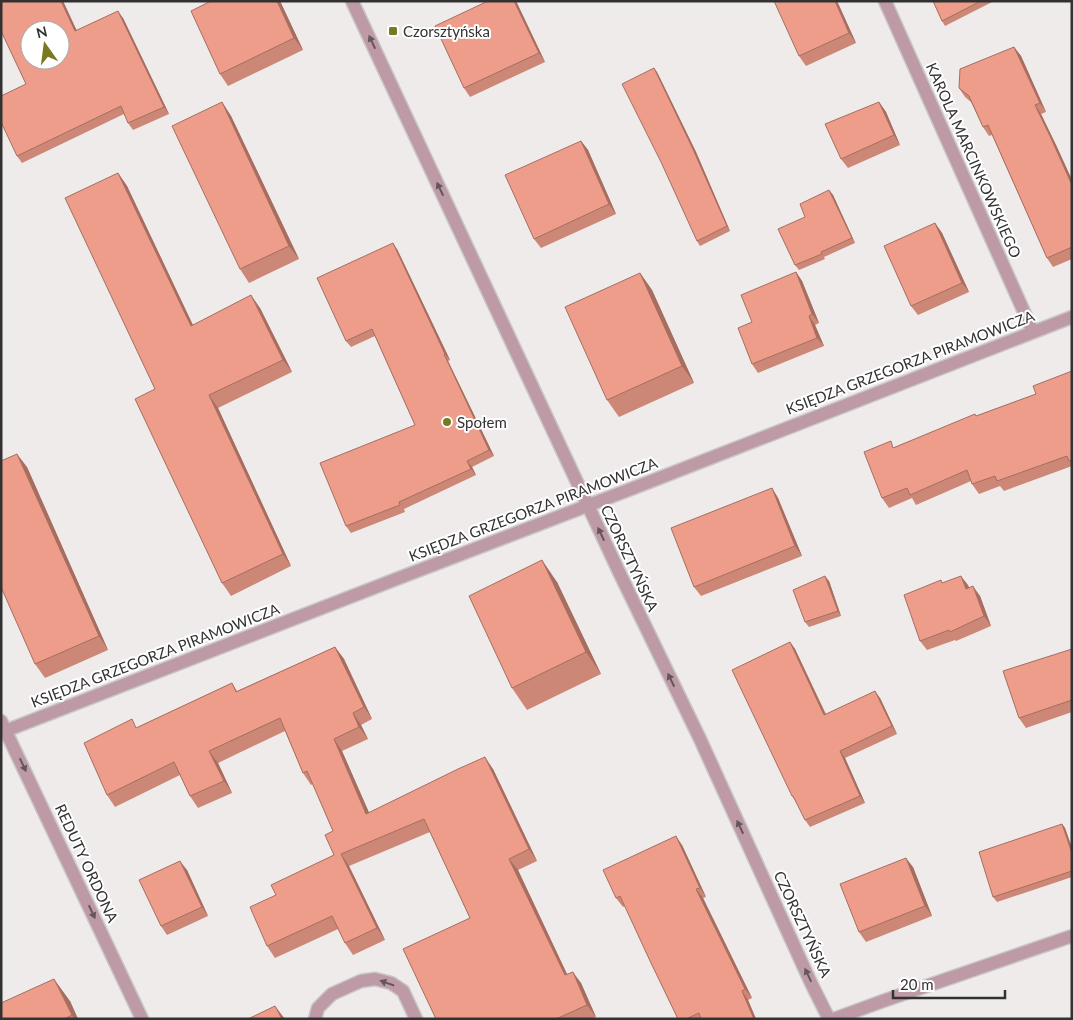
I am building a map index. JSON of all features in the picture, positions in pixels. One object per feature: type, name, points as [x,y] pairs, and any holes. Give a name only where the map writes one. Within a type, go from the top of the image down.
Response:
[{"type":"street","name":"CZORSZTYŃSKA","points":[[352,1],[620,574],[700,739],[829,1019]]},
{"type":"street","name":"KAROLA MARCINKOWSKIEGO","points":[[885,1],[1033,332]]},
{"type":"street","name":"KSIĘDZA GRZEGORZA PIRAMOWICZA","points":[[3,726],[400,578],[1072,317]]},
{"type":"street","name":"REDUTY ORDONA","points":[[3,726],[142,1019]]},
{"type":"street","points":[[834,1019],[1072,936]]},
{"type":"street","points":[[315,1019],[318,1008],[332,994],[361,981],[375,979],[391,983],[403,991],[416,1019]]},
{"type":"building","points":[[1,1],[61,1],[70,20],[20,20],[20,70],[70,70],[70,20],[75,31],[118,11],[164,107],[128,123],[121,106],[17,156],[1,122],[1,96],[26,84],[1,31]]},
{"type":"building","points":[[209,1],[277,1],[294,38],[220,74],[191,11]]},
{"type":"building","points":[[488,1],[514,1],[539,53],[464,88],[435,26]]},
{"type":"building","points":[[774,1],[835,1],[849,33],[799,56]]},
{"type":"building","points":[[933,1],[981,1],[942,21]]},
{"type":"building","points":[[1014,47],[1040,103],[1035,105],[1072,185],[1072,247],[1047,258],[988,125],[983,127],[969,96],[959,88],[960,69]]},
{"type":"building","points":[[654,68],[727,226],[697,241],[661,162],[622,84]]},
{"type":"building","points":[[222,102],[289,246],[240,269],[172,126]]},
{"type":"building","points":[[879,102],[894,135],[841,159],[825,124]]},
{"type":"building","points":[[581,141],[609,204],[534,239],[505,175]]},
{"type":"building","points":[[118,173],[191,326],[251,295],[283,360],[209,395],[283,554],[222,583],[135,399],[155,389],[65,198]]},
{"type":"building","points":[[829,190],[852,238],[821,252],[822,254],[795,265],[778,229],[805,217],[800,204]]},
{"type":"building","points":[[935,223],[962,283],[911,306],[884,246]]},
{"type":"building","points":[[393,243],[489,450],[467,461],[471,469],[399,502],[400,505],[346,526],[320,463],[415,425],[372,329],[346,341],[317,278]]},
{"type":"building","points":[[796,272],[812,314],[809,316],[817,338],[752,364],[738,328],[752,322],[741,295]]},
{"type":"building","points":[[640,273],[682,366],[607,400],[565,307]]},
{"type":"building","points":[[1072,371],[1072,460],[1069,461],[1067,456],[997,481],[995,476],[972,484],[967,470],[910,495],[907,488],[882,498],[864,452],[891,441],[893,448],[975,414],[976,416],[1036,394],[1033,386]]},
{"type":"building","points":[[17,454],[99,636],[35,664],[1,587],[1,461]]},
{"type":"building","points":[[772,488],[795,546],[694,587],[671,528]]},
{"type":"building","points":[[542,560],[586,652],[512,688],[469,596]]},
{"type":"building","points":[[825,576],[838,611],[805,622],[793,590]]},
{"type":"building","points":[[961,576],[966,589],[973,586],[984,616],[950,632],[949,630],[920,641],[904,595],[941,580],[942,583]]},
{"type":"building","points":[[790,642],[824,715],[875,691],[892,726],[840,751],[860,796],[805,820],[732,670]]},
{"type":"building","points":[[335,647],[364,707],[353,713],[359,727],[334,739],[366,814],[485,757],[529,849],[509,859],[565,975],[573,972],[587,1005],[556,1019],[436,1019],[403,949],[470,918],[424,819],[341,854],[377,928],[345,943],[332,916],[267,946],[250,907],[276,895],[271,885],[334,855],[325,835],[333,831],[307,771],[303,773],[280,718],[209,751],[224,781],[190,796],[174,762],[107,795],[84,743],[132,719],[136,728],[232,683],[236,692]]},
{"type":"building","points":[[1072,649],[1072,700],[1019,718],[1003,671]]},
{"type":"building","points":[[1062,824],[1072,853],[1072,871],[993,897],[979,852]]},
{"type":"building","points":[[676,836],[700,888],[696,889],[745,989],[742,991],[754,1019],[701,1019],[699,1013],[686,1019],[678,1019],[620,896],[616,898],[603,870]]},
{"type":"building","points":[[906,858],[925,906],[859,932],[840,884]]},
{"type":"building","points":[[180,861],[202,907],[161,926],[139,880]]},
{"type":"building","points":[[54,979],[72,1015],[64,1019],[1,1019],[1,1003]]},
{"type":"building","points":[[275,1006],[282,1019],[248,1019]]},
{"type":"place","name":"Czorsztyńska","points":[[393,31]]},
{"type":"place","name":"Społem","points":[[447,422]]}]
